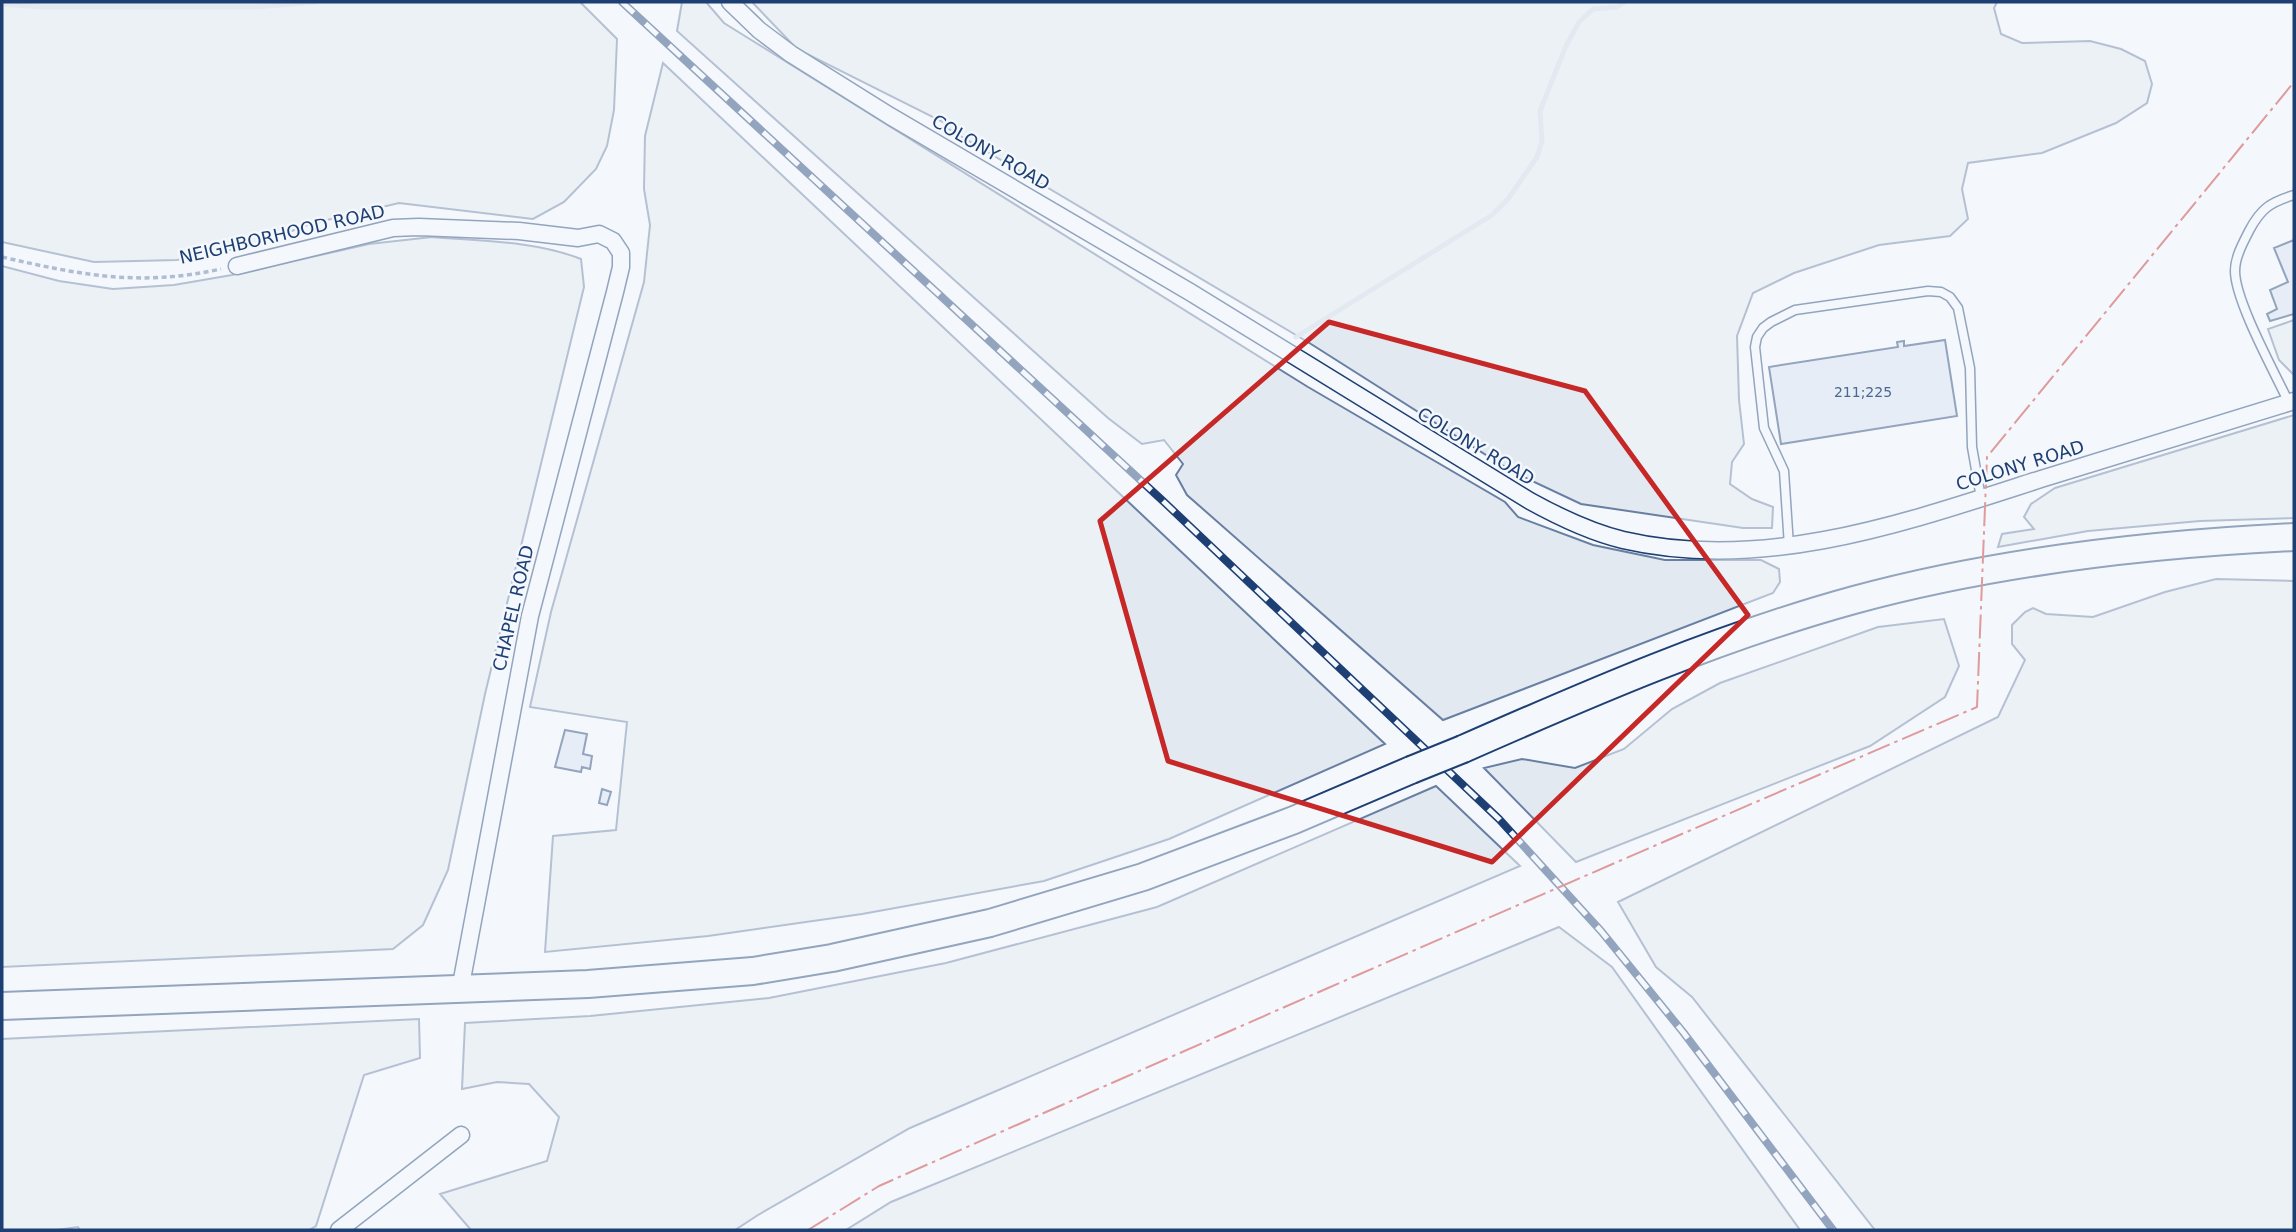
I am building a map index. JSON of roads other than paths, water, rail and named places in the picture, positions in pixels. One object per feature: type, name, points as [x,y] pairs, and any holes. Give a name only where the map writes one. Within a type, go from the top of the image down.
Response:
[{"type":"highway","points":[[2,1006],[460,990],[671,979],[753,971],[912,942],[1016,916],[1143,877],[1294,820],[1645,672],[1773,625],[1855,600],[1934,581],[2095,555],[2178,545],[2294,537]]},
{"type":"street","name":"COLONY ROAD","points":[[730,2],[759,30],[791,54],[890,116],[1178,284],[1469,465],[1547,510],[1598,533],[1650,545],[1721,550],[1789,546],[1840,538],[1981,498],[2291,402]]},
{"type":"street","name":"NEIGHBORHOOD ROAD","points":[[237,266],[393,228],[519,230],[578,238],[599,234],[613,241]]},
{"type":"street","name":"CHAPEL ROAD","points":[[460,990],[530,617],[621,267],[621,253],[613,241]]},
{"type":"street","points":[[339,1230],[461,1135]]},
{"type":"lane","points":[[2291,402],[2246,310],[2235,271],[2240,248],[2259,213],[2274,201],[2294,195]]},
{"type":"lane","points":[[1789,546],[1784,471],[1764,428],[1755,347],[1763,328],[1795,310],[1928,291],[1941,292],[1950,297],[1958,308],[1970,368],[1972,447],[1981,498]]},
{"type":"waterway","points":[[2,4],[43,7],[256,7],[316,2]]},
{"type":"waterway","points":[[1296,337],[1492,215],[1508,199],[1537,157],[1542,141],[1540,111],[1566,46],[1579,22],[1593,9],[1617,7],[1624,2]]},
{"type":"railway","points":[[622,2],[1163,501],[1499,819],[1601,931],[1683,1032],[1833,1230]]}]
